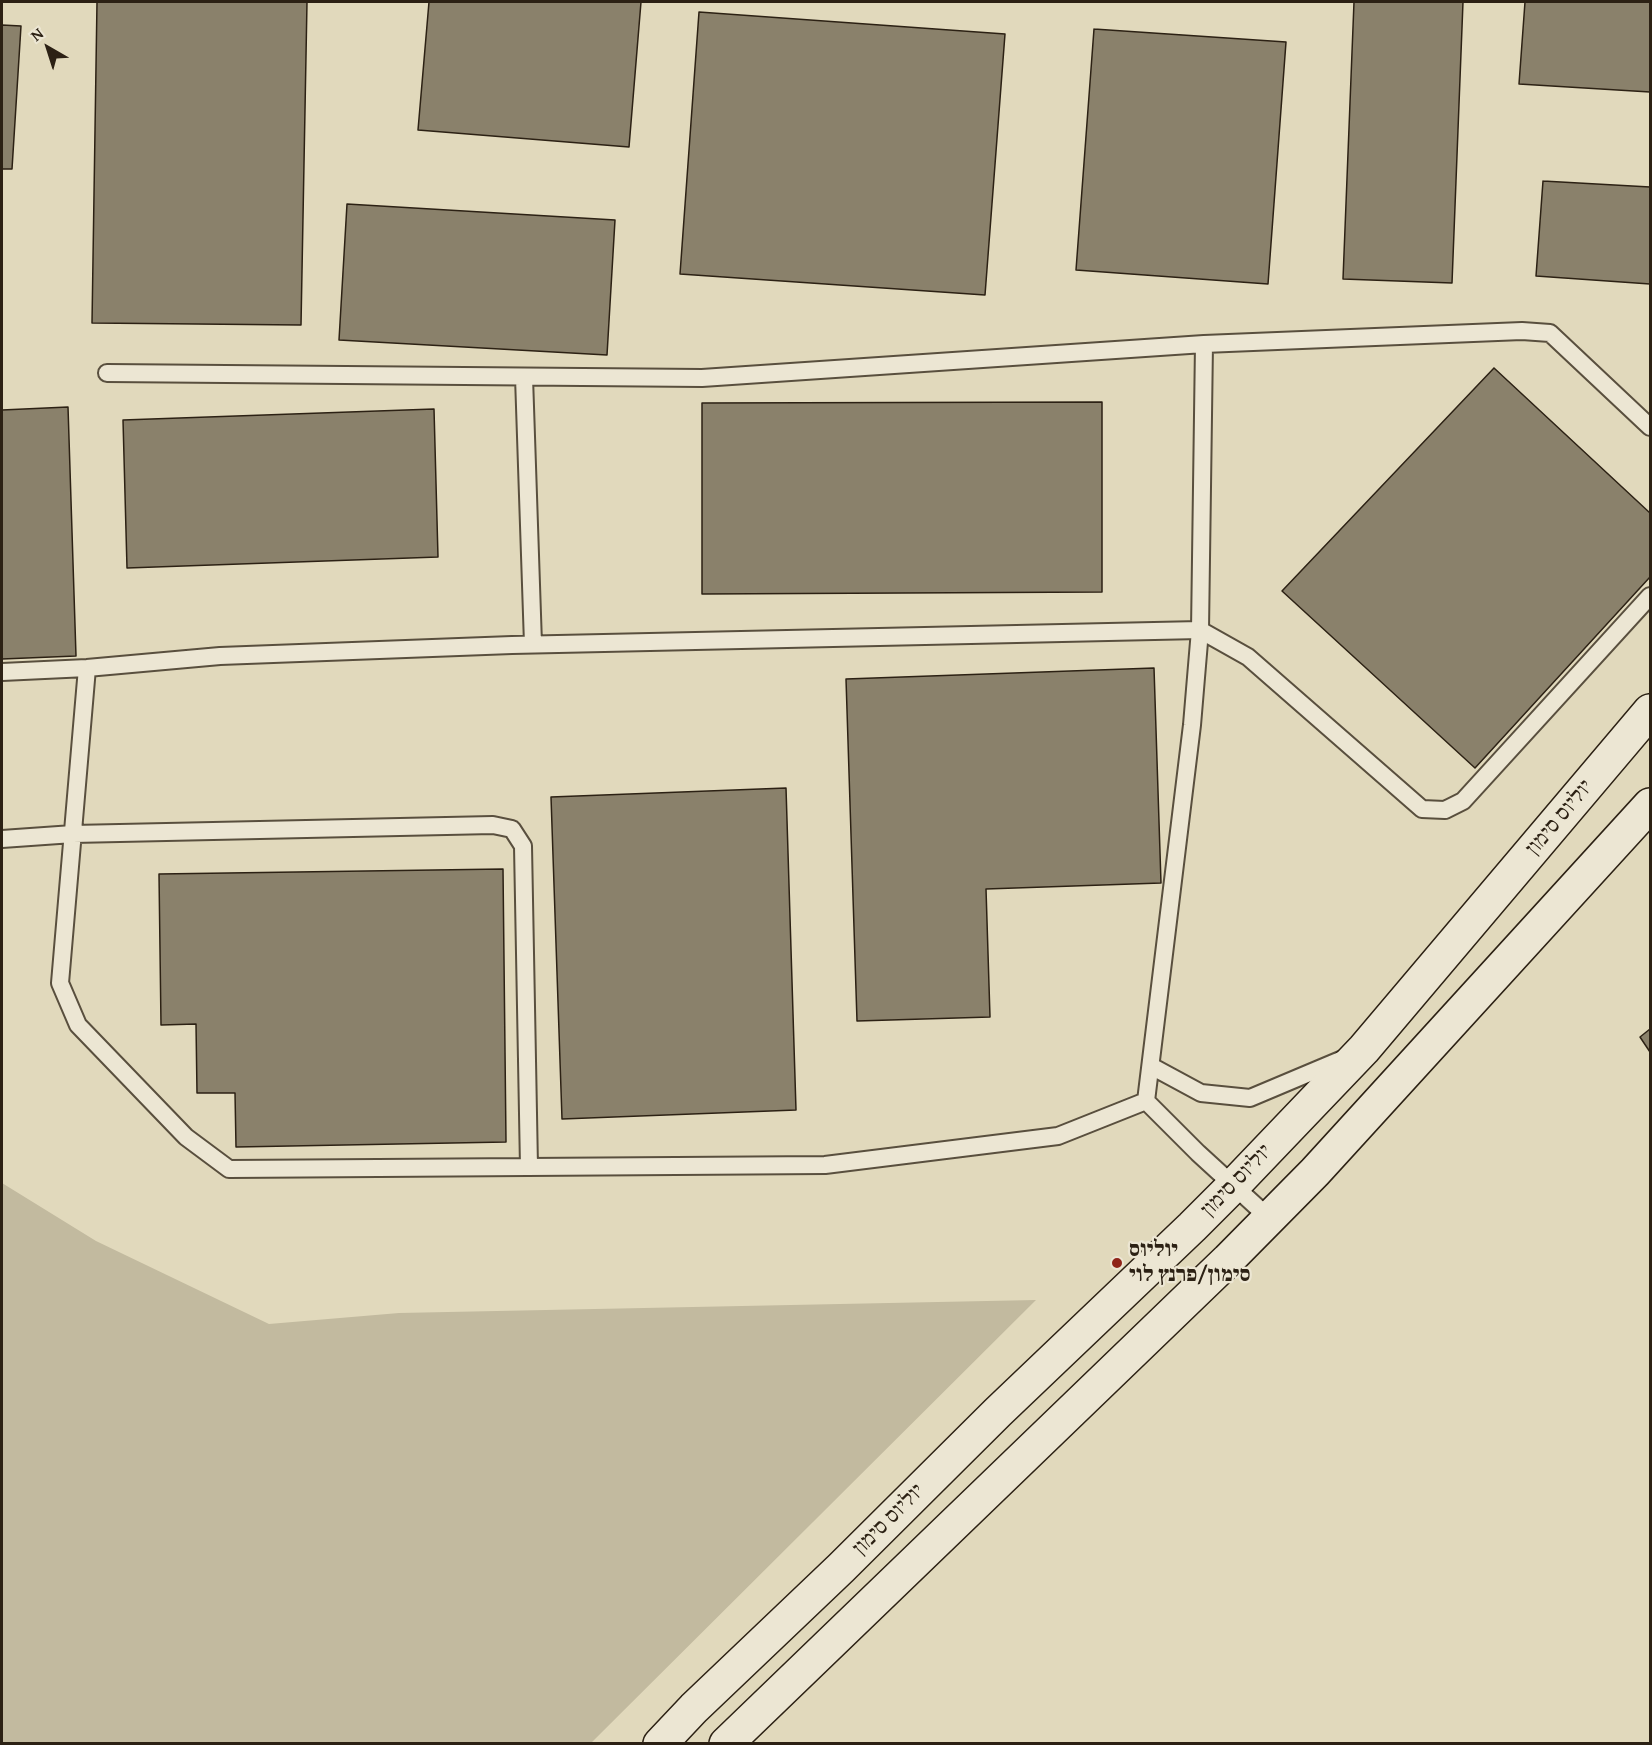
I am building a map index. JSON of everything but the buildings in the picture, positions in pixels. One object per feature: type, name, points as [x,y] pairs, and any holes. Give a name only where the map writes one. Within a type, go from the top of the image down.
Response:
[{"type":"street","name":"יוליוס סימון","points":[[660,1743],[1234,1185],[1364,1049],[1650,711]]},
{"type":"street","name":"יוליוס סימון","points":[[726,1743],[1315,1173],[1649,808]]},
{"type":"lane","points":[[107,373],[702,378],[1204,344],[1522,331],[1550,333],[1650,427]]},
{"type":"lane","points":[[1146,1101],[1192,725],[1200,630],[1204,344]]},
{"type":"lane","points":[[524,377],[533,644]]},
{"type":"lane","points":[[2,672],[87,668],[220,656],[533,644],[1200,630],[1248,657],[1422,809],[1444,810],[1463,801],[1650,596]]},
{"type":"lane","points":[[87,668],[60,983],[78,1025],[186,1137],[230,1169],[825,1165],[1058,1136],[1146,1101]]},
{"type":"lane","points":[[2,839],[73,834],[493,825],[512,829],[523,846],[529,1167]]},
{"type":"lane","points":[[1151,1066],[1201,1093],[1250,1098],[1364,1049]]},
{"type":"lane","points":[[1146,1101],[1198,1154],[1269,1218]]},
{"type":"shaded area","points":[[2,1183],[96,1241],[269,1324],[399,1313],[1036,1300],[591,1743],[2,1743]]},
{"type":"place","name":"יוליוס סימון/פרנץ לוי","points":[[1117,1263]]}]
